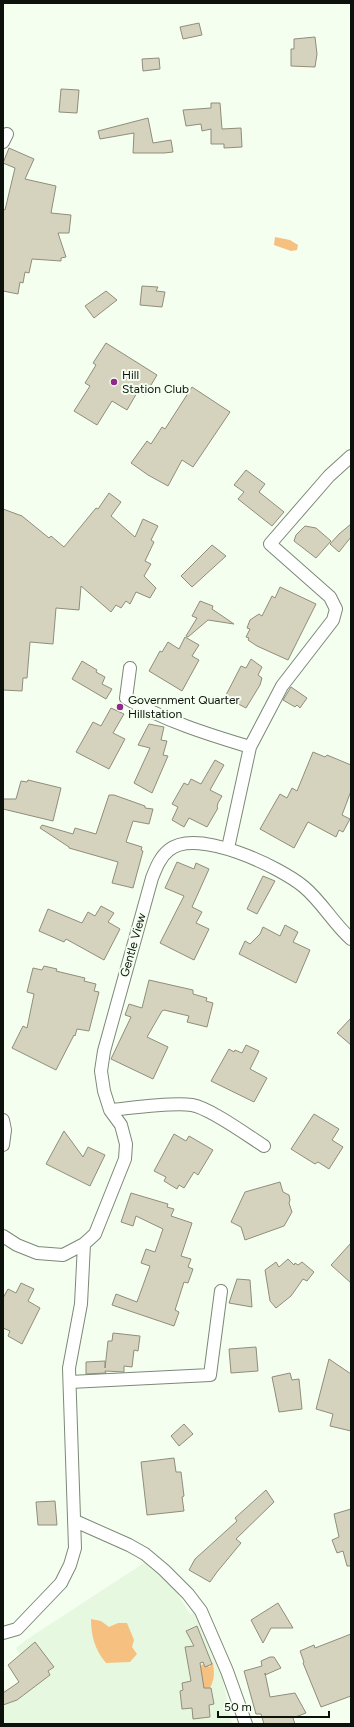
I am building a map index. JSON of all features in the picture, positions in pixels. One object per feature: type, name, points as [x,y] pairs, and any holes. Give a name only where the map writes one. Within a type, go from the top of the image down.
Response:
[{"type":"street","points":[[228,848],[250,747],[282,686],[333,620],[336,608],[330,597],[270,544],[329,476],[351,456]]},
{"type":"street","points":[[130,668],[126,698],[145,710],[183,726],[250,747]]},
{"type":"street","name":"Gentle View","points":[[3,1236],[16,1245],[37,1253],[63,1256],[84,1244],[95,1234],[125,1159],[126,1144],[121,1125],[110,1110],[104,1091],[101,1071],[104,1051],[130,952],[152,878],[157,865],[170,849],[189,843],[207,844],[228,848],[288,875],[317,899],[341,930],[351,939]]},
{"type":"street","points":[[110,1110],[179,1104],[193,1105],[206,1110],[264,1146]]},
{"type":"street","points":[[3,1120],[5,1130],[3,1145]]},
{"type":"street","points":[[3,1633],[17,1629],[61,1583],[70,1565],[75,1548],[69,1368],[81,1304],[84,1244]]},
{"type":"street","points":[[70,1382],[210,1375],[221,1291]]},
{"type":"street","points":[[75,1522],[145,1554],[164,1570],[188,1594],[201,1611],[227,1671],[246,1724]]},
{"type":"shaded area","points":[[275,237],[290,240],[298,245],[297,250],[291,251],[274,245]]},
{"type":"shaded area","points":[[150,1559],[172,1585],[190,1614],[199,1611],[220,1667],[232,1724],[3,1724],[3,1688],[15,1694],[35,1675],[16,1648]]},
{"type":"shaded area","points":[[91,1619],[101,1621],[109,1627],[118,1623],[127,1623],[134,1640],[132,1647],[137,1654],[130,1662],[106,1663],[94,1642]]},
{"type":"shaded area","points":[[211,1662],[213,1663],[214,1671],[211,1685],[207,1692],[196,1692],[197,1669],[203,1664],[210,1667]]},
{"type":"building","points":[[199,23],[202,35],[183,39],[180,27]]},
{"type":"building","points":[[315,37],[317,54],[315,67],[291,66],[291,49],[294,49],[294,39]]},
{"type":"building","points":[[159,58],[160,69],[143,71],[142,59]]},
{"type":"building","points":[[61,89],[79,90],[77,113],[59,112]]},
{"type":"building","points":[[211,103],[220,103],[222,129],[241,128],[242,147],[224,148],[224,144],[211,144],[211,129],[202,131],[201,124],[186,126],[183,110],[211,108]]},
{"type":"building","points":[[148,118],[153,143],[171,140],[173,152],[133,153],[134,133],[100,139],[98,131]]},
{"type":"building","points":[[9,148],[34,159],[25,179],[56,186],[51,213],[71,215],[69,233],[58,233],[66,257],[61,258],[61,261],[32,259],[29,273],[25,272],[23,283],[20,282],[18,294],[3,291],[3,209],[5,210],[15,168],[3,163]]},
{"type":"building","points":[[142,286],[158,287],[156,291],[165,292],[162,307],[140,305]]},
{"type":"building","points":[[106,291],[117,300],[94,318],[85,306]]},
{"type":"building","points":[[106,343],[157,375],[145,395],[138,391],[127,410],[112,401],[97,425],[74,411],[90,386],[85,383],[96,365],[93,363]]},
{"type":"building","points":[[192,387],[230,412],[193,467],[182,460],[168,486],[148,475],[131,463],[147,441],[151,444],[162,427],[165,429]]},
{"type":"building","points":[[246,470],[265,484],[259,492],[284,512],[272,526],[238,499],[244,492],[234,485]]},
{"type":"building","points":[[109,493],[121,502],[111,516],[135,537],[143,519],[158,526],[151,540],[154,542],[145,561],[151,564],[144,576],[156,588],[150,598],[136,592],[130,604],[126,601],[121,608],[116,605],[111,612],[81,586],[79,610],[56,608],[53,644],[30,642],[27,678],[23,678],[22,691],[3,690],[3,509],[22,516],[49,538],[51,536],[64,547],[96,508],[98,509]]},
{"type":"building","points":[[351,524],[351,537],[339,552],[330,544]]},
{"type":"building","points":[[305,526],[316,528],[331,541],[316,558],[294,541],[296,535]]},
{"type":"building","points":[[212,545],[226,556],[192,587],[181,576]]},
{"type":"building","points":[[280,587],[316,604],[288,660],[257,646],[246,637],[250,629],[247,628],[250,620],[259,614],[262,616],[272,596],[275,598]]},
{"type":"building","points":[[200,601],[213,606],[212,609],[234,624],[208,620],[188,637],[186,636],[197,618],[192,616]]},
{"type":"building","points":[[185,637],[199,645],[192,656],[199,660],[182,691],[149,671],[160,651],[162,652],[168,642],[179,649]]},
{"type":"building","points":[[251,659],[262,667],[258,675],[262,678],[260,685],[246,708],[225,697],[241,666],[246,668]]},
{"type":"building","points":[[82,661],[105,677],[102,684],[112,689],[106,699],[72,679]]},
{"type":"building","points":[[291,687],[307,698],[300,708],[297,705],[295,707],[283,700]]},
{"type":"building","points":[[111,708],[124,714],[113,733],[125,739],[109,769],[76,752],[93,722],[101,726]]},
{"type":"building","points":[[149,724],[164,727],[161,740],[167,741],[163,755],[168,756],[152,793],[134,783],[150,748],[138,745]]},
{"type":"building","points":[[313,752],[325,757],[327,755],[351,765],[351,791],[342,815],[350,819],[343,832],[339,830],[336,837],[308,822],[294,848],[260,829],[280,794],[287,798],[292,788],[297,791]]},
{"type":"building","points":[[215,760],[224,765],[210,790],[222,796],[218,803],[218,808],[207,827],[189,818],[184,827],[172,820],[178,807],[172,804],[184,783],[188,785],[191,779],[201,784]]},
{"type":"building","points":[[28,780],[61,788],[53,821],[3,809],[3,799],[16,799],[21,781],[27,782]]},
{"type":"building","points":[[109,795],[114,795],[145,806],[145,808],[153,809],[149,824],[133,821],[126,842],[142,847],[141,850],[143,851],[133,888],[112,883],[118,862],[69,848],[40,828],[42,825],[73,834],[75,828],[96,834]]},
{"type":"building","points":[[177,862],[194,869],[196,863],[209,869],[192,907],[202,912],[196,923],[209,929],[194,960],[160,943],[184,896],[165,888]]},
{"type":"building","points":[[263,876],[275,881],[257,914],[247,909]]},
{"type":"building","points":[[101,906],[114,913],[108,922],[120,929],[104,960],[66,939],[64,942],[39,931],[48,909],[82,923],[88,912],[95,916]]},
{"type":"building","points":[[285,925],[298,932],[293,942],[310,950],[296,983],[239,954],[245,941],[250,944],[260,934],[263,927],[280,936]]},
{"type":"building","points":[[44,966],[57,969],[56,971],[85,978],[84,981],[96,984],[94,991],[99,992],[89,1031],[77,1029],[75,1036],[74,1035],[56,1070],[12,1048],[23,1026],[27,1028],[34,994],[27,992],[33,968],[42,970]]},
{"type":"building","points":[[149,980],[193,990],[193,994],[207,998],[206,1001],[213,1003],[207,1027],[187,1022],[189,1016],[164,1010],[162,1011],[147,1037],[168,1047],[153,1079],[111,1059],[131,1017],[125,1015],[129,1004],[142,1008]]},
{"type":"building","points":[[351,1018],[351,1045],[337,1033]]},
{"type":"building","points":[[246,1045],[259,1051],[250,1069],[267,1078],[254,1102],[211,1081],[229,1049],[234,1052],[235,1050],[242,1053]]},
{"type":"building","points":[[314,1114],[339,1129],[332,1140],[343,1147],[329,1169],[318,1162],[315,1164],[291,1149]]},
{"type":"building","points":[[64,1131],[83,1157],[88,1147],[105,1155],[90,1186],[46,1164]]},
{"type":"building","points":[[174,1134],[186,1141],[189,1136],[213,1150],[198,1175],[194,1172],[184,1188],[179,1185],[177,1189],[164,1181],[166,1177],[154,1171]]},
{"type":"building","points":[[280,1182],[283,1192],[289,1195],[289,1203],[292,1212],[284,1226],[245,1240],[241,1227],[231,1222],[245,1192]]},
{"type":"building","points":[[131,1193],[168,1204],[167,1207],[174,1209],[171,1216],[192,1223],[181,1256],[191,1259],[188,1267],[193,1269],[188,1283],[184,1282],[175,1310],[179,1312],[174,1326],[112,1305],[116,1294],[137,1302],[150,1266],[141,1263],[146,1249],[155,1252],[163,1229],[136,1216],[133,1226],[121,1222]]},
{"type":"building","points":[[351,1243],[351,1283],[331,1265]]},
{"type":"building","points":[[288,1259],[294,1265],[295,1263],[298,1265],[302,1262],[314,1272],[307,1281],[303,1279],[291,1296],[276,1308],[270,1301],[265,1270],[276,1262],[279,1267]]},
{"type":"building","points":[[237,1279],[250,1280],[252,1307],[229,1303]]},
{"type":"building","points":[[21,1283],[34,1289],[28,1301],[40,1308],[22,1344],[8,1336],[10,1331],[3,1328],[3,1298],[8,1289],[16,1293]]},
{"type":"building","points":[[113,1333],[140,1336],[138,1351],[134,1350],[132,1367],[124,1366],[124,1372],[105,1371],[106,1373],[86,1374],[86,1362],[105,1361],[105,1368],[108,1341],[112,1341]]},
{"type":"building","points":[[256,1347],[258,1371],[231,1373],[229,1349]]},
{"type":"building","points":[[329,1359],[351,1374],[351,1431],[330,1426],[333,1414],[316,1409]]},
{"type":"building","points":[[290,1373],[292,1380],[299,1379],[302,1409],[279,1412],[272,1377]]},
{"type":"building","points":[[184,1424],[193,1434],[179,1446],[171,1436]]},
{"type":"building","points":[[174,1458],[176,1472],[181,1472],[184,1511],[147,1515],[141,1462]]},
{"type":"building","points":[[266,1490],[274,1502],[236,1539],[241,1543],[210,1582],[189,1570],[195,1559],[237,1521],[235,1518]]},
{"type":"building","points":[[55,1501],[57,1525],[38,1525],[36,1502]]},
{"type":"building","points":[[351,1509],[351,1566],[347,1566],[343,1551],[337,1553],[332,1540],[339,1537],[334,1514]]},
{"type":"building","points":[[278,1603],[293,1628],[271,1628],[263,1643],[251,1620]]},
{"type":"building","points":[[197,1626],[212,1664],[205,1667],[203,1662],[200,1663],[204,1688],[211,1688],[214,1704],[209,1705],[210,1717],[193,1719],[192,1708],[182,1709],[180,1691],[183,1690],[182,1683],[191,1681],[185,1647],[194,1646],[186,1631]]},
{"type":"building","points":[[351,1634],[351,1696],[321,1707],[303,1663],[304,1662],[300,1651],[314,1645],[315,1648]]},
{"type":"building","points":[[35,1642],[54,1667],[48,1671],[50,1675],[17,1700],[3,1705],[3,1693],[19,1682],[8,1665]]},
{"type":"building","points":[[274,1657],[281,1668],[265,1675],[270,1697],[295,1693],[306,1713],[293,1718],[295,1724],[264,1724],[261,1714],[256,1714],[244,1671],[262,1666],[261,1661]]},
{"type":"place","name":"Hill Station Club","points":[[114,382]]},
{"type":"place","name":"Government Quarter Hillstation","points":[[120,707]]}]
